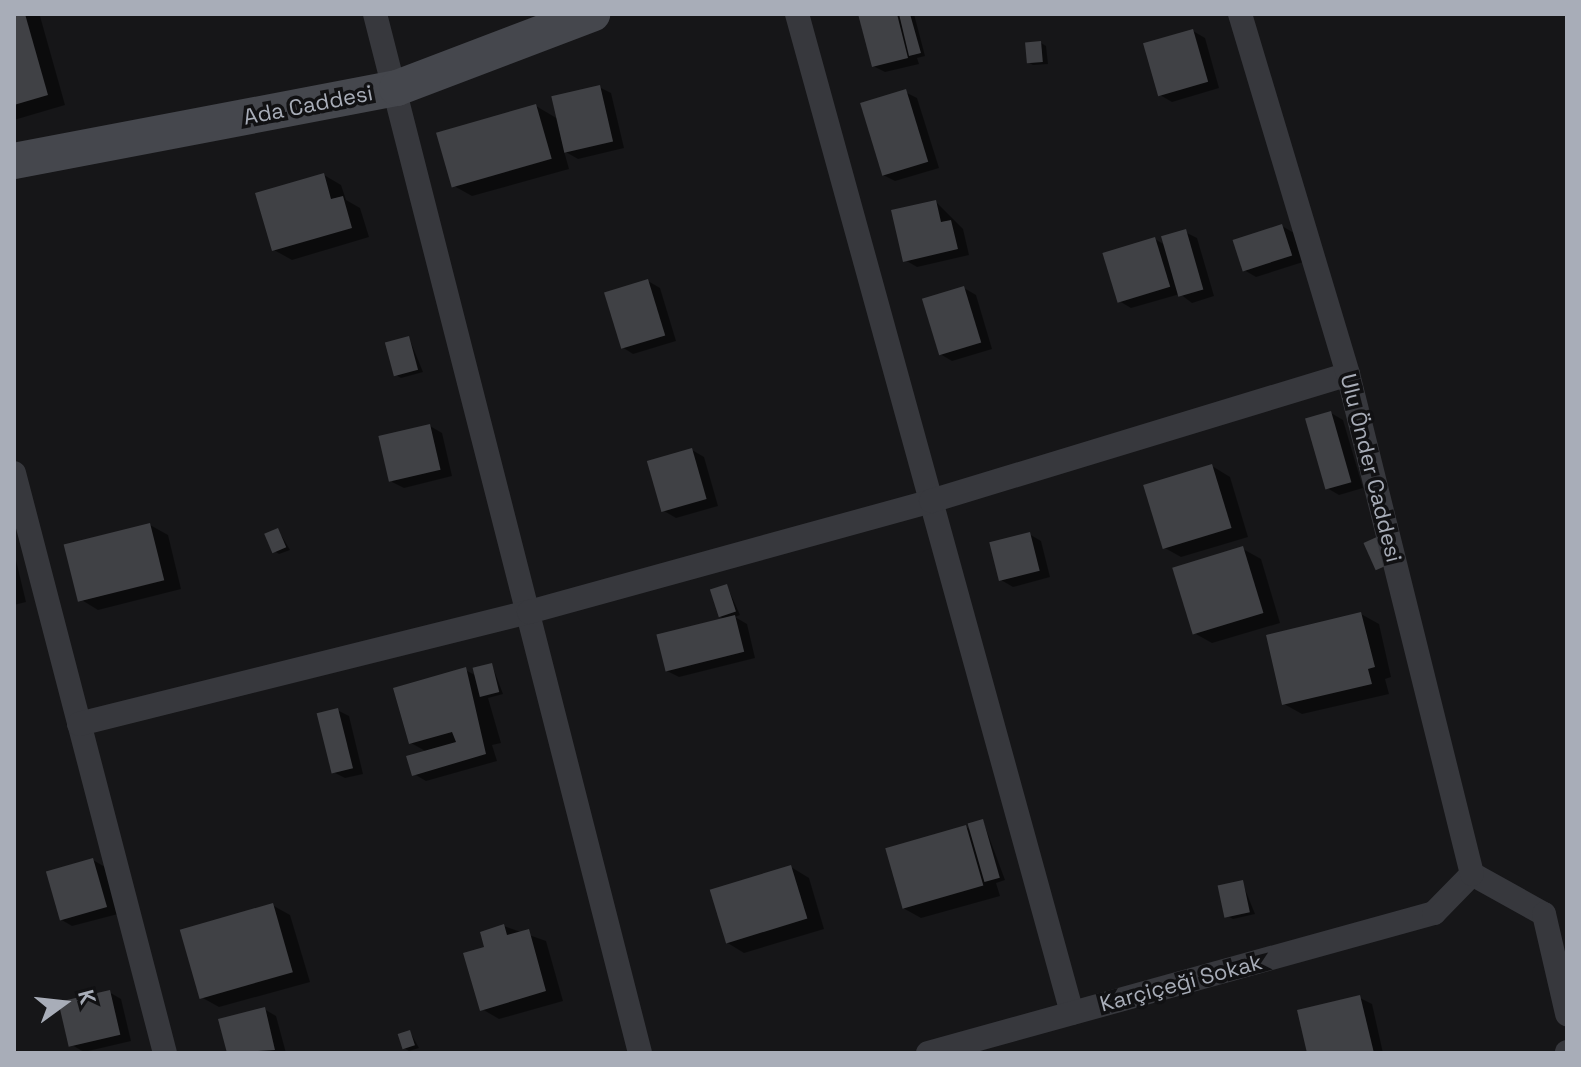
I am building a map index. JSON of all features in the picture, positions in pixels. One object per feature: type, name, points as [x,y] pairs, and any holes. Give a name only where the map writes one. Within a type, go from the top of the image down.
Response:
[{"type":"main road","name":"Ada Caddesi","points":[[14,161],[397,88],[592,14]]},
{"type":"street","points":[[375,14],[397,88],[640,1053]]},
{"type":"street","points":[[797,14],[1072,1013]]},
{"type":"street","name":"Ulu Önder Caddesi","points":[[1240,14],[1348,374],[1472,874]]},
{"type":"street","points":[[79,724],[529,612],[931,501],[1348,374]]},
{"type":"street","points":[[14,473],[165,1053]]},
{"type":"street","points":[[1472,874],[1544,914],[1567,1014]]},
{"type":"street","name":"Karçiçeği Sokak","points":[[928,1053],[1434,913],[1472,874]]},
{"type":"building","points":[[14,14],[25,14],[48,95],[14,105]]},
{"type":"building","points":[[858,14],[897,14],[908,58],[872,67]]},
{"type":"building","points":[[899,14],[910,14],[921,53],[909,56]]},
{"type":"building","points":[[1193,29],[1208,82],[1158,96],[1143,43]]},
{"type":"building","points":[[1041,41],[1043,62],[1027,63],[1025,42]]},
{"type":"building","points":[[600,85],[613,142],[564,153],[551,96]]},
{"type":"building","points":[[906,89],[928,162],[882,176],[860,103]]},
{"type":"building","points":[[536,104],[552,159],[452,187],[436,133]]},
{"type":"building","points":[[324,173],[331,199],[343,196],[352,228],[272,251],[255,193]]},
{"type":"building","points":[[936,200],[941,222],[951,220],[958,249],[903,262],[891,210]]},
{"type":"building","points":[[1282,224],[1292,255],[1243,271],[1233,240]]},
{"type":"building","points":[[1186,229],[1203,290],[1178,297],[1161,236]]},
{"type":"building","points":[[1155,237],[1170,287],[1118,303],[1102,253]]},
{"type":"building","points":[[648,279],[665,335],[621,349],[604,292]]},
{"type":"building","points":[[964,286],[981,342],[939,355],[922,299]]},
{"type":"building","points":[[409,336],[418,370],[394,376],[385,342]]},
{"type":"building","points":[[1331,411],[1351,482],[1325,490],[1305,418]]},
{"type":"building","points":[[430,424],[441,470],[389,482],[378,436]]},
{"type":"building","points":[[692,448],[707,499],[661,512],[647,461]]},
{"type":"building","points":[[1212,464],[1232,528],[1163,549],[1143,485]]},
{"type":"building","points":[[150,523],[164,580],[78,602],[64,545]]},
{"type":"building","points":[[278,528],[286,547],[272,553],[264,534]]},
{"type":"building","points":[[1030,532],[1040,571],[999,581],[989,542]]},
{"type":"building","points":[[1379,536],[1391,563],[1376,570],[1363,543]]},
{"type":"building","points":[[1243,546],[1263,613],[1193,635],[1172,568]]},
{"type":"building","points":[[727,584],[736,612],[719,617],[710,590]]},
{"type":"building","points":[[1361,612],[1375,667],[1368,669],[1372,684],[1282,705],[1266,635]]},
{"type":"building","points":[[735,615],[744,652],[666,671],[656,635]]},
{"type":"building","points":[[492,663],[499,692],[480,697],[473,668]]},
{"type":"building","points":[[466,667],[486,754],[412,776],[406,756],[456,742],[452,732],[409,744],[393,688]]},
{"type":"building","points":[[338,708],[353,768],[332,773],[317,713]]},
{"type":"building","points":[[983,819],[1000,878],[984,882],[968,823]]},
{"type":"building","points":[[966,825],[983,886],[903,909],[885,848]]},
{"type":"building","points":[[93,858],[107,907],[60,921],[46,872]]},
{"type":"building","points":[[791,865],[807,919],[726,943],[710,890]]},
{"type":"building","points":[[1243,880],[1250,912],[1224,918],[1218,885]]},
{"type":"building","points":[[273,903],[293,972],[200,999],[180,930]]},
{"type":"building","points":[[504,924],[507,935],[529,929],[546,991],[480,1011],[463,953],[484,947],[480,932]]},
{"type":"building","points":[[110,990],[120,1035],[69,1047],[58,1002]]},
{"type":"building","points":[[1360,995],[1374,1053],[1307,1053],[1297,1010]]},
{"type":"building","points":[[265,1007],[275,1050],[227,1053],[218,1019]]},
{"type":"building","points":[[410,1030],[415,1045],[403,1049],[398,1034]]}]
